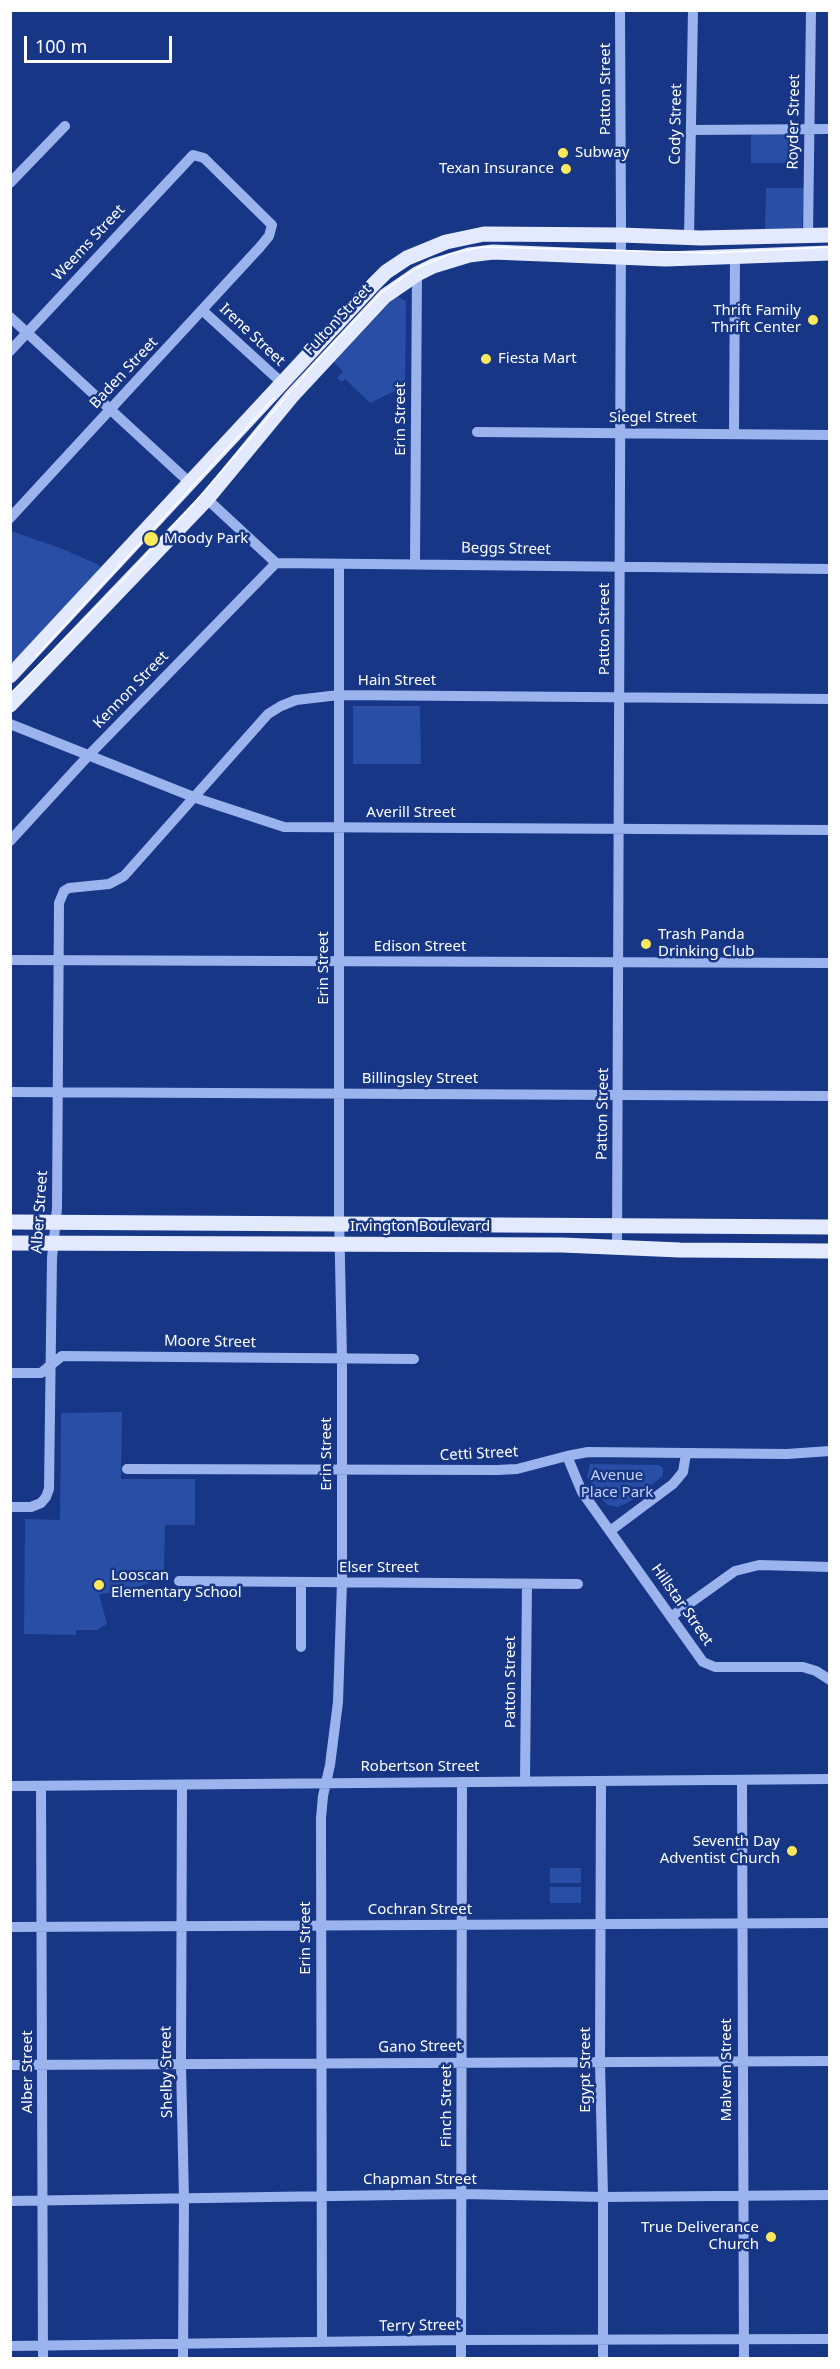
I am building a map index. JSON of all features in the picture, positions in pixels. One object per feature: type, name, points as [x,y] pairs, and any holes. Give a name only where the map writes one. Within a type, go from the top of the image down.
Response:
[{"type":"main road","name":"Fulton Street","points":[[10,676],[281,382],[386,272],[426,250],[446,242],[484,234],[689,237],[830,235]]},
{"type":"main road","name":"Fulton Street","points":[[10,705],[207,499],[292,396],[385,296],[417,274],[452,260],[484,253],[621,257],[735,257],[830,252]]},
{"type":"main road","name":"Irvington Boulevard","points":[[10,1222],[522,1223],[830,1227]]},
{"type":"main road","points":[[198,1222],[198,1243]]},
{"type":"main road","points":[[521,1245],[522,1223]]},
{"type":"main road","points":[[768,1250],[769,1226]]},
{"type":"main road","name":"Irvington Boulevard","points":[[10,1243],[521,1245],[830,1251]]},
{"type":"street","name":"Patton Street","points":[[617,1247],[620,10]]},
{"type":"street","name":"Cody Street","points":[[689,237],[693,10]]},
{"type":"street","name":"Royder Street","points":[[808,235],[811,10]]},
{"type":"street","points":[[12,179],[65,126]]},
{"type":"street","points":[[691,130],[830,129]]},
{"type":"street","name":"Baden Street","points":[[10,518],[260,247],[272,231],[272,225],[268,220],[204,158],[197,154],[189,157]]},
{"type":"street","name":"Weems Street","points":[[10,351],[189,157]]},
{"type":"street","points":[[734,434],[735,257]]},
{"type":"street","name":"Erin Street","points":[[415,563],[417,274]]},
{"type":"street","name":"Irene Street","points":[[202,310],[281,382]]},
{"type":"street","points":[[10,317],[189,482]]},
{"type":"street","name":"Siegel Street","points":[[477,432],[830,435]]},
{"type":"street","points":[[207,499],[276,563]]},
{"type":"street","name":"Beggs Street","points":[[276,563],[830,568]]},
{"type":"street","name":"Kennon Street","points":[[10,841],[88,756],[276,563]]},
{"type":"street","name":"Erin Street","points":[[322,2342],[321,1818],[338,1702],[342,1582],[342,1359],[339,1223],[339,564]]},
{"type":"street","name":"Hain Street","points":[[59,909],[60,896],[69,888],[109,884],[124,876],[196,798],[268,714],[296,700],[339,695],[830,699]]},
{"type":"street","name":"Averill Street","points":[[10,724],[196,798],[284,827],[830,830]]},
{"type":"street","name":"Alber Street","points":[[10,1507],[31,1507],[46,1497],[49,1489],[50,1365],[56,1221],[59,909]]},
{"type":"street","name":"Edison Street","points":[[10,960],[830,963]]},
{"type":"street","name":"Billingsley Street","points":[[10,1092],[830,1096]]},
{"type":"street","name":"Moore Street","points":[[10,1373],[41,1372],[62,1356],[414,1359]]},
{"type":"street","name":"Cetti Street","points":[[127,1469],[507,1470],[588,1452],[787,1454],[830,1451]]},
{"type":"street","points":[[610,1530],[673,1484],[683,1472],[686,1454]]},
{"type":"street","name":"Hillstar Street","points":[[567,1455],[582,1492],[703,1662],[715,1667],[803,1667],[816,1671],[830,1680]]},
{"type":"street","points":[[672,1616],[735,1570],[759,1565],[830,1567]]},
{"type":"street","name":"Elser Street","points":[[179,1581],[578,1584]]},
{"type":"street","points":[[301,1582],[301,1647]]},
{"type":"street","name":"Patton Street","points":[[525,1781],[527,1584]]},
{"type":"street","name":"Robertson Street","points":[[10,1786],[830,1779]]},
{"type":"street","name":"Malvern Street","points":[[742,1781],[744,2358]]},
{"type":"street","name":"Finch Street","points":[[461,2358],[462,1782]]},
{"type":"street","name":"Egypt Street","points":[[601,1782],[600,2062],[603,2358]]},
{"type":"street","name":"Shelby Street","points":[[182,1785],[183,2358]]},
{"type":"street","name":"Alber Street","points":[[41,1786],[44,2358]]},
{"type":"street","name":"Cochran Street","points":[[10,1927],[181,1924],[830,1923]]},
{"type":"street","name":"Gano Street","points":[[10,2065],[830,2061]]},
{"type":"street","name":"Chapman Street","points":[[10,2201],[463,2194],[603,2197],[830,2195]]},
{"type":"street","name":"Terry Street","points":[[10,2346],[461,2340],[830,2339]]},
{"type":"green space","points":[[751,133],[800,133],[800,163],[751,163]]},
{"type":"green space","points":[[766,188],[804,188],[802,227],[799,231],[765,231]]},
{"type":"green space","points":[[396,296],[406,301],[405,386],[370,403],[345,379],[342,382],[337,378],[343,371],[334,362]]},
{"type":"green space","points":[[11,531],[60,548],[97,564],[104,570],[11,668]]},
{"type":"green space","points":[[353,706],[420,706],[421,764],[353,764]]},
{"type":"green space","points":[[122,1412],[121,1479],[195,1479],[195,1525],[165,1525],[164,1570],[168,1577],[120,1592],[99,1594],[107,1624],[97,1630],[76,1630],[76,1635],[24,1634],[25,1519],[60,1520],[61,1413]]},
{"type":"green space","name":"Avenue Place Park","points":[[590,1464],[659,1465],[663,1468],[663,1476],[629,1502],[618,1507],[608,1505],[603,1501],[587,1477]]},
{"type":"green space","points":[[550,1868],[581,1868],[581,1883],[550,1883]]},
{"type":"green space","points":[[550,1887],[581,1887],[581,1903],[550,1903]]},
{"type":"tram line","points":[[10,694],[121,582],[195,502],[323,354],[381,293],[415,269],[450,254],[482,247],[711,253],[830,247]]},
{"type":"tram line","points":[[36,656],[274,398]]},
{"type":"place","name":"Subway","points":[[563,153]]},
{"type":"place","name":"Texan Insurance","points":[[566,169]]},
{"type":"place","name":"Thrift Family Thrift Center","points":[[813,320]]},
{"type":"place","name":"Fiesta Mart","points":[[486,359]]},
{"type":"place","name":"Moody Park","points":[[151,539]]},
{"type":"place","name":"Trash Panda Drinking Club","points":[[646,944]]},
{"type":"place","name":"Looscan Elementary School","points":[[99,1585]]},
{"type":"place","name":"Seventh Day Adventist Church","points":[[792,1851]]},
{"type":"place","name":"True Deliverance Church","points":[[771,2237]]}]
